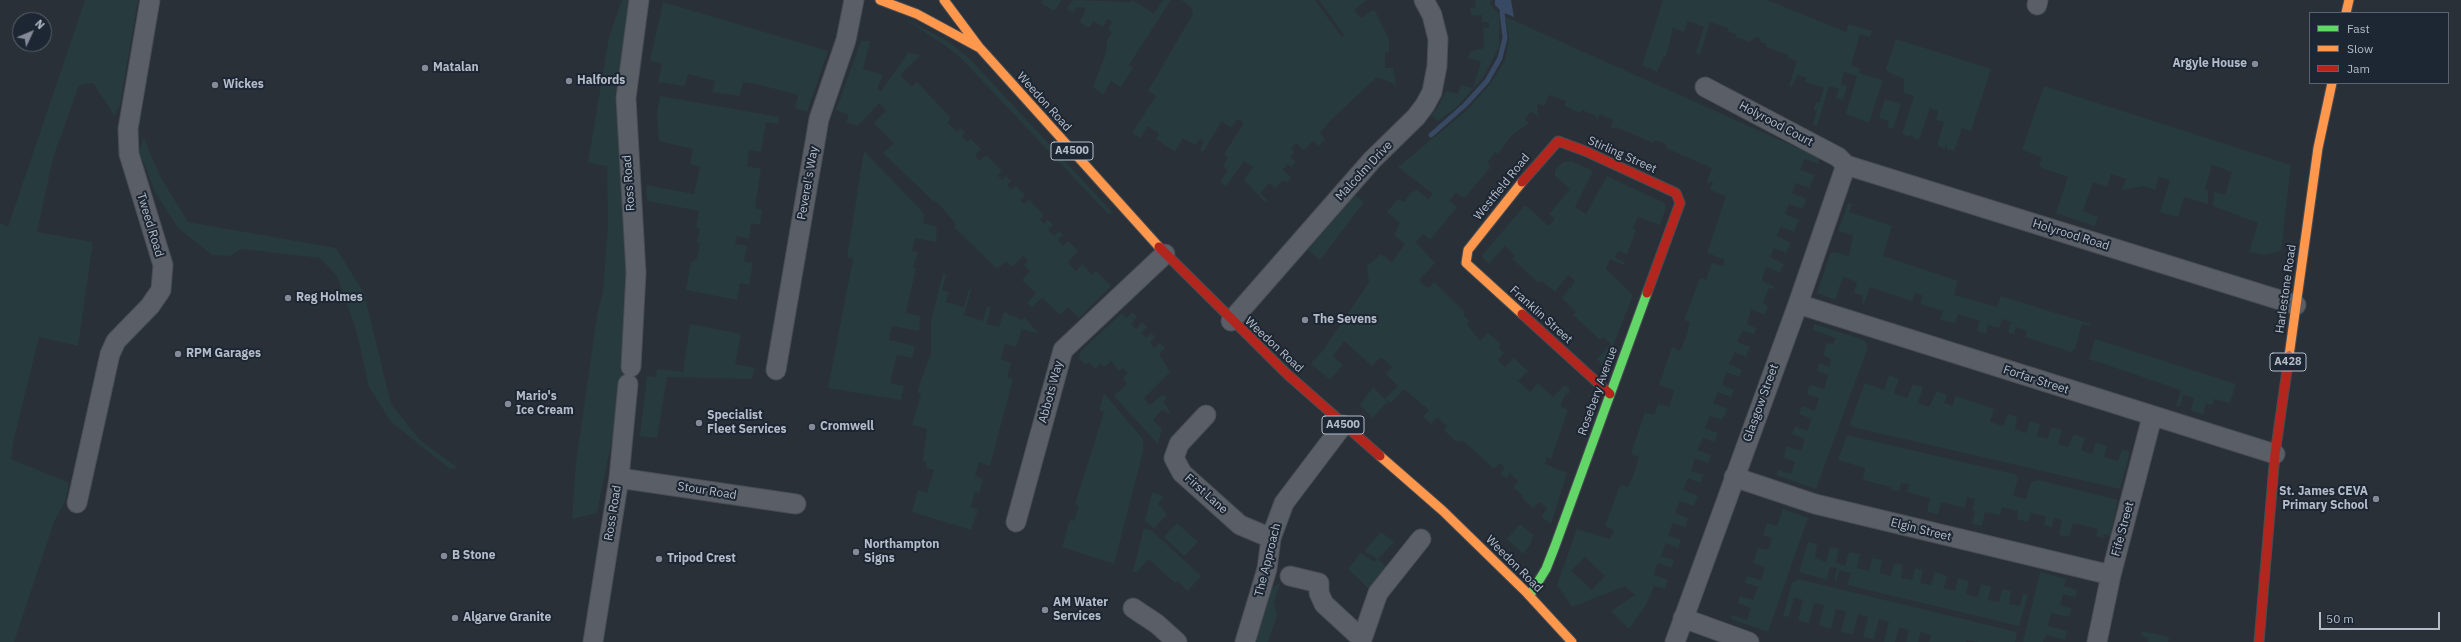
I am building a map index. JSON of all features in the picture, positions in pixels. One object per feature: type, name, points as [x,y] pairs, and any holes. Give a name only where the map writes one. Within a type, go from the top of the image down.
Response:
[{"type":"main road","name":"Weedon Road","points":[[880,0],[917,14],[979,47]]},
{"type":"main road","points":[[2346,12],[2349,0]]},
{"type":"main road","name":"Weedon Road","points":[[947,1],[979,47],[1165,254],[1231,321],[1343,425],[1443,511],[1530,596],[1572,642]]},
{"type":"main road","points":[[929,10],[979,47]]},
{"type":"main road","name":"Harlestone Road","points":[[2259,642],[2275,454],[2318,148],[2332,84]]},
{"type":"main road","name":"Stirling Street","points":[[1558,141],[1585,151],[1676,193]]},
{"type":"main road","name":"Westfield Road","points":[[1468,250],[1543,156],[1558,141]]},
{"type":"main road","name":"Rosebery Avenue","points":[[1530,596],[1548,563],[1680,203],[1676,193]]},
{"type":"main road","name":"Franklin Street","points":[[1468,250],[1466,263],[1610,394]]},
{"type":"street","name":"Tweed Road","points":[[77,503],[110,354],[116,341],[150,306],[161,290],[163,265],[129,154],[128,129],[150,0]]},
{"type":"street","name":"Ross Road","points":[[593,642],[618,478],[629,376],[636,273],[626,98],[639,0]]},
{"type":"street","name":"Peverel's Way","points":[[776,370],[819,119],[846,40],[854,0]]},
{"type":"street","name":"Malcolm Drive","points":[[1231,321],[1372,160],[1416,117],[1425,105],[1432,92],[1437,66],[1438,39],[1432,14],[1424,0]]},
{"type":"street","name":"Holyrood Court","points":[[1705,87],[1838,157],[1846,164]]},
{"type":"street","name":"Holyrood Road","points":[[1846,164],[2296,305]]},
{"type":"street","name":"Glasgow Street","points":[[1675,642],[1798,304],[1846,164]]},
{"type":"street","name":"Abbots Way","points":[[1016,522],[1063,350],[1165,254]]},
{"type":"street","name":"Forfar Street","points":[[1798,304],[2152,417],[2275,454]]},
{"type":"street","name":"First Lane","points":[[1206,414],[1179,444],[1174,458],[1182,473],[1240,525],[1271,538]]},
{"type":"street","name":"Fife Street","points":[[2097,642],[2111,575],[2152,417]]},
{"type":"street","name":"The Approach","points":[[1245,642],[1267,569],[1271,538],[1284,503],[1343,425]]},
{"type":"street","name":"Elgin Street","points":[[1734,477],[1815,504],[2111,575]]},
{"type":"street","name":"Stour Road","points":[[618,478],[796,504]]},
{"type":"street","points":[[1290,576],[1319,584],[1319,593],[1324,604],[1361,640],[1378,593],[1421,539]]},
{"type":"street","points":[[1133,608],[1157,624],[1177,642]]},
{"type":"street","points":[[1683,618],[1749,642]]},
{"type":"green space","points":[[85,0],[138,0],[120,105],[114,115],[93,83],[79,85],[53,158],[37,232],[93,242],[78,346],[39,337],[13,443],[11,459],[69,483],[65,502],[54,522],[14,642],[0,642],[0,223],[8,227]]},
{"type":"green space","points":[[622,0],[633,0],[627,344],[613,434],[597,513],[572,519],[576,463],[597,316],[603,292],[608,225],[607,166],[588,163],[609,37]]},
{"type":"green space","points":[[1043,0],[1062,0],[1054,11],[1041,3]]},
{"type":"green space","points":[[1073,0],[1131,2],[1133,0],[1154,14],[1163,0],[1171,0],[1129,65],[1133,68],[1121,87],[1111,81],[1103,95],[1093,87],[1106,53],[1107,40],[1112,32],[1108,29],[1112,22],[1107,19],[1103,27],[1093,21],[1089,28],[1079,22],[1085,13],[1085,8],[1077,7],[1073,13],[1067,9]]},
{"type":"green space","points":[[1181,0],[1315,0],[1342,37],[1344,35],[1319,0],[1367,0],[1354,10],[1361,18],[1373,10],[1375,11],[1389,39],[1389,52],[1385,52],[1385,68],[1393,68],[1396,85],[1377,77],[1330,121],[1320,133],[1325,139],[1319,146],[1313,141],[1304,150],[1296,143],[1291,149],[1294,152],[1290,157],[1296,162],[1291,167],[1287,164],[1283,170],[1291,177],[1287,183],[1283,180],[1275,188],[1269,183],[1260,194],[1267,200],[1265,202],[1244,180],[1253,167],[1244,161],[1226,186],[1220,182],[1228,170],[1223,166],[1228,157],[1224,154],[1244,123],[1237,119],[1231,128],[1222,121],[1203,152],[1200,150],[1204,142],[1200,139],[1195,145],[1183,138],[1175,152],[1156,139],[1159,134],[1148,126],[1140,138],[1132,133],[1156,96],[1148,91],[1193,14],[1191,7]]},
{"type":"green space","points":[[1475,0],[1491,0],[1490,4],[1499,14],[1499,47],[1484,76],[1458,106],[1438,121],[1431,115],[1437,109],[1446,91],[1458,94],[1461,85],[1473,88],[1481,62],[1468,58],[1471,51],[1484,48],[1483,28],[1489,28],[1489,22],[1482,22],[1482,15],[1472,16],[1470,8],[1476,7]]},
{"type":"green space","points":[[1663,0],[1767,0],[1846,32],[1849,24],[1872,31],[1870,37],[1860,34],[1851,65],[1860,69],[1859,73],[1883,80],[1869,123],[1846,114],[1857,76],[1844,72],[1841,84],[1847,86],[1843,100],[1836,98],[1839,89],[1829,86],[1817,126],[1813,124],[1817,111],[1814,110],[1816,102],[1819,103],[1824,88],[1805,82],[1807,78],[1798,75],[1791,87],[1789,86],[1797,61],[1788,58],[1789,55],[1766,47],[1767,44],[1761,42],[1759,37],[1755,37],[1750,42],[1736,37],[1736,34],[1728,31],[1728,28],[1710,22],[1700,54],[1696,53],[1704,27],[1688,21],[1684,32],[1673,28],[1666,57],[1664,56],[1657,72],[1642,65]]},
{"type":"green space","points":[[663,2],[828,51],[807,112],[795,108],[798,95],[756,84],[743,82],[740,96],[712,92],[715,81],[688,74],[685,86],[658,82],[662,63],[650,61]]},
{"type":"green space","points":[[1506,17],[1820,158],[1818,164],[1805,159],[1800,170],[1815,175],[1809,188],[1796,183],[1792,193],[1807,199],[1802,209],[1789,204],[1785,214],[1799,220],[1794,232],[1781,227],[1777,236],[1791,243],[1786,253],[1774,248],[1770,257],[1784,264],[1780,273],[1766,267],[1762,281],[1774,286],[1773,289],[1769,288],[1763,303],[1768,306],[1765,315],[1751,309],[1747,324],[1756,328],[1754,335],[1743,330],[1737,342],[1750,347],[1746,357],[1735,352],[1729,364],[1742,370],[1739,377],[1726,372],[1722,385],[1734,390],[1731,397],[1718,392],[1713,403],[1728,409],[1722,420],[1710,416],[1705,428],[1718,433],[1714,442],[1703,438],[1697,450],[1711,455],[1708,463],[1695,458],[1691,471],[1703,475],[1700,483],[1688,478],[1683,490],[1698,496],[1694,506],[1680,501],[1675,513],[1688,518],[1685,527],[1673,523],[1668,535],[1681,540],[1678,548],[1666,543],[1661,556],[1674,560],[1671,568],[1658,563],[1655,570],[1654,575],[1668,580],[1665,589],[1654,586],[1646,605],[1629,629],[1611,611],[1635,595],[1625,586],[1572,607],[1557,585],[1577,529],[1610,539],[1614,530],[1605,526],[1620,485],[1628,487],[1635,471],[1639,457],[1631,454],[1645,412],[1654,415],[1658,404],[1669,407],[1674,390],[1659,385],[1672,347],[1680,351],[1687,335],[1690,322],[1684,320],[1700,278],[1706,280],[1712,263],[1723,266],[1725,260],[1707,253],[1726,196],[1710,190],[1713,182],[1706,183],[1712,168],[1666,148],[1667,145],[1655,140],[1653,143],[1616,127],[1615,129],[1611,128],[1613,120],[1600,114],[1597,121],[1596,116],[1582,110],[1580,113],[1564,106],[1566,101],[1549,95],[1544,106],[1537,103],[1538,117],[1531,111],[1525,119],[1529,123],[1511,136],[1498,154],[1495,152],[1488,162],[1490,168],[1466,196],[1462,197],[1456,192],[1449,201],[1457,207],[1430,240],[1423,234],[1416,242],[1435,263],[1420,279],[1420,282],[1429,288],[1434,282],[1465,312],[1463,314],[1469,321],[1467,324],[1480,341],[1488,333],[1501,344],[1499,348],[1504,353],[1498,360],[1505,367],[1514,358],[1528,371],[1518,381],[1530,392],[1538,383],[1553,397],[1565,385],[1569,389],[1569,394],[1566,393],[1560,406],[1568,410],[1551,459],[1547,457],[1545,464],[1567,473],[1551,524],[1541,517],[1547,508],[1539,502],[1533,508],[1524,500],[1522,495],[1513,487],[1518,481],[1510,473],[1506,478],[1500,474],[1505,468],[1500,463],[1494,469],[1465,442],[1455,441],[1444,430],[1447,426],[1437,417],[1431,424],[1423,417],[1429,410],[1404,389],[1391,403],[1388,401],[1373,418],[1360,405],[1373,387],[1385,399],[1398,386],[1386,374],[1392,367],[1381,357],[1372,366],[1344,341],[1333,356],[1343,365],[1330,380],[1311,364],[1324,349],[1369,282],[1367,266],[1381,254],[1392,262],[1405,244],[1394,235],[1400,223],[1387,212],[1398,199],[1404,202],[1412,192],[1417,190],[1428,199],[1433,194],[1398,167],[1466,111],[1490,84],[1505,61],[1509,39]],"holes":[[[1585,557],[1605,576],[1592,590],[1571,571]]]},
{"type":"green space","points":[[904,18],[951,43],[972,61],[1113,213],[1108,214],[957,54]]},
{"type":"green space","points":[[1896,39],[1991,69],[1971,131],[1962,128],[1954,151],[1947,149],[1947,144],[1944,148],[1937,146],[1944,122],[1936,120],[1938,111],[1930,108],[1919,140],[1913,138],[1912,135],[1909,137],[1902,134],[1914,96],[1904,93],[1904,79],[1890,73],[1886,69]]},
{"type":"green space","points":[[861,41],[870,41],[863,69],[883,75],[877,89],[881,91],[908,53],[921,55],[900,75],[912,87],[917,82],[951,118],[947,122],[957,132],[961,128],[965,133],[962,136],[967,142],[971,139],[981,149],[975,155],[979,161],[986,155],[1002,171],[998,176],[1002,180],[1006,176],[1011,181],[1007,185],[1011,190],[1016,186],[1025,195],[1020,200],[1024,204],[1029,200],[1044,215],[1040,219],[1044,224],[1048,220],[1053,225],[1048,230],[1054,236],[1059,231],[1063,235],[1058,240],[1063,246],[1068,241],[1078,251],[1068,262],[1075,271],[1083,264],[1092,275],[1096,271],[1111,286],[1079,318],[1068,307],[1060,315],[1042,298],[1032,307],[1027,303],[1036,293],[1022,280],[1030,271],[1024,265],[1028,260],[1023,256],[1012,267],[1006,261],[997,269],[954,227],[956,224],[938,203],[932,200],[883,153],[894,143],[874,123],[886,111],[879,103],[858,126],[846,122],[849,115],[836,110]]},
{"type":"green space","points":[[2044,86],[2291,165],[2281,251],[2265,255],[2249,252],[2258,223],[2213,206],[2214,192],[2225,195],[2232,172],[2212,165],[2205,189],[2208,191],[2208,204],[2184,197],[2178,217],[2160,212],[2170,180],[2159,177],[2155,190],[2144,186],[2122,190],[2126,179],[2111,174],[2107,187],[2093,182],[2083,211],[2098,217],[2095,226],[2056,213],[2068,177],[2042,168],[2039,166],[2042,157],[2022,150]]},
{"type":"green space","points":[[660,96],[779,117],[778,124],[766,122],[761,152],[749,150],[747,166],[761,169],[755,208],[762,210],[760,225],[751,223],[749,239],[737,236],[735,244],[747,246],[744,261],[753,263],[749,285],[740,283],[737,300],[686,290],[691,262],[697,259],[700,243],[697,243],[700,228],[696,227],[699,211],[647,201],[646,185],[694,194],[700,167],[690,164],[693,149],[659,141],[657,113]]},
{"type":"green space","points":[[1885,99],[1901,104],[1893,129],[1887,127],[1889,121],[1879,118]]},
{"type":"green space","points":[[144,138],[160,176],[188,222],[336,248],[364,293],[391,404],[420,440],[458,468],[450,469],[391,422],[369,387],[356,329],[337,276],[320,258],[242,249],[230,256],[212,255],[178,228],[155,192],[139,151]]},
{"type":"green space","points":[[864,151],[920,209],[924,214],[923,223],[935,226],[937,230],[936,242],[915,238],[912,251],[918,252],[913,267],[916,268],[906,313],[920,316],[919,331],[892,326],[889,340],[915,346],[912,358],[897,355],[890,383],[904,386],[901,400],[828,388],[853,259],[847,257]]},
{"type":"green space","points":[[1571,161],[1593,171],[1575,207],[1586,214],[1607,176],[1664,203],[1666,207],[1660,225],[1638,217],[1633,228],[1636,230],[1627,254],[1618,251],[1615,258],[1625,262],[1624,265],[1610,259],[1606,269],[1633,295],[1605,367],[1597,359],[1611,344],[1603,337],[1600,340],[1573,315],[1576,312],[1562,298],[1575,281],[1572,278],[1568,275],[1555,292],[1542,281],[1539,283],[1512,259],[1515,256],[1505,246],[1489,264],[1483,258],[1483,254],[1525,205],[1549,226],[1555,219],[1549,214],[1570,189],[1555,176],[1555,170],[1563,162]]},
{"type":"green space","points":[[1355,195],[1364,202],[1320,260],[1308,250]]},
{"type":"green space","points":[[1848,203],[1852,204],[1849,212],[1892,226],[1883,256],[1958,281],[1954,295],[1997,307],[2001,296],[2091,324],[2090,326],[2082,324],[2075,349],[2071,352],[2025,337],[2027,331],[2016,327],[2014,334],[2008,332],[2011,322],[2002,319],[1999,328],[1988,325],[1986,334],[1977,331],[1980,321],[1958,314],[1955,323],[1940,320],[1943,311],[1920,304],[1923,296],[1915,293],[1912,301],[1870,287],[1863,306],[1862,295],[1854,293],[1857,282],[1843,277],[1835,300],[1817,293],[1830,254],[1834,252],[1849,256],[1853,235],[1838,231]]},
{"type":"green space","points":[[943,273],[946,275],[942,290],[949,292],[946,302],[964,307],[969,289],[971,290],[964,315],[983,321],[987,306],[991,308],[986,324],[999,327],[1004,312],[1022,320],[1024,317],[1039,334],[1022,329],[1016,347],[1005,344],[1001,359],[1011,363],[1007,377],[1013,379],[990,466],[979,462],[975,476],[983,479],[979,493],[975,492],[971,507],[978,510],[971,530],[912,512],[918,490],[927,493],[934,470],[926,468],[927,463],[923,461],[927,429],[912,425],[921,394],[917,392],[931,353],[931,321]]},
{"type":"green space","points":[[1133,312],[1137,317],[1131,324],[1136,329],[1142,322],[1147,327],[1141,333],[1146,338],[1151,333],[1155,337],[1150,343],[1154,348],[1160,343],[1165,348],[1159,354],[1170,372],[1144,398],[1150,405],[1163,394],[1167,399],[1163,402],[1170,411],[1169,413],[1162,410],[1153,420],[1162,429],[1158,444],[1114,396],[1127,384],[1123,378],[1128,373],[1123,368],[1119,371],[1111,361],[1104,367],[1101,363],[1095,369],[1089,362],[1086,365],[1079,358],[1080,352],[1122,313],[1126,318]]},
{"type":"green space","points":[[690,324],[741,334],[735,364],[755,368],[752,379],[667,377],[657,438],[640,436],[647,376],[656,377],[657,369],[683,372]]},
{"type":"green space","points":[[1814,324],[1864,340],[1868,347],[1816,489],[1776,475],[1778,470],[1791,474],[1795,462],[1784,458],[1786,446],[1801,451],[1805,439],[1792,434],[1795,426],[1807,431],[1812,419],[1799,414],[1802,406],[1815,411],[1819,398],[1807,394],[1809,387],[1811,385],[1824,389],[1828,375],[1817,371],[1819,363],[1829,367],[1831,359],[1823,355],[1827,343],[1833,344],[1836,338],[1813,330]]},
{"type":"green space","points":[[2095,339],[2236,384],[2230,403],[2214,399],[2212,405],[2206,403],[2203,415],[2191,410],[2194,398],[2183,395],[2180,406],[2176,406],[2181,390],[2089,359]]},
{"type":"green space","points":[[1889,375],[1899,379],[1894,393],[1907,398],[1913,384],[1923,387],[1918,403],[1929,407],[1937,391],[1947,395],[1944,403],[1952,406],[1956,396],[1994,409],[1990,422],[2003,426],[2008,414],[2017,417],[2015,429],[2026,433],[2030,421],[2040,424],[2037,436],[2047,439],[2052,427],[2062,430],[2058,444],[2068,447],[2074,434],[2085,438],[2081,450],[2092,454],[2096,442],[2107,446],[2104,457],[2110,459],[2118,461],[2122,449],[2130,452],[2120,489],[1852,427],[1850,423],[1865,383],[1884,390]]},
{"type":"green space","points":[[1104,393],[1143,439],[1143,452],[1114,564],[1062,547],[1070,520],[1074,521],[1079,506],[1075,504],[1104,412],[1099,410]]},
{"type":"green space","points":[[1847,435],[2014,474],[2018,478],[2013,496],[2026,499],[2031,482],[2039,480],[2118,500],[2110,536],[2104,534],[2103,538],[2096,536],[2098,529],[2073,523],[2069,537],[2059,535],[2062,520],[2054,518],[2052,527],[2044,525],[2046,516],[2031,513],[2028,522],[2017,519],[2018,511],[2002,507],[2000,515],[1985,512],[1982,526],[1972,524],[1975,511],[1972,510],[1975,499],[1967,497],[1965,508],[1941,502],[1938,514],[1927,512],[1930,498],[1907,492],[1909,484],[1901,483],[1899,491],[1891,490],[1891,487],[1863,480],[1865,468],[1838,460]]},
{"type":"green space","points":[[1152,492],[1164,497],[1158,504],[1167,514],[1154,529],[1145,521]]},
{"type":"green space","points":[[1783,509],[1808,518],[1768,632],[1731,619],[1732,615],[1747,620],[1751,608],[1738,603],[1740,596],[1753,600],[1758,587],[1745,583],[1747,576],[1761,580],[1765,567],[1753,563],[1758,548],[1767,550],[1770,545],[1772,538],[1763,535],[1767,523],[1777,526]]},
{"type":"green space","points":[[1177,523],[1198,542],[1184,556],[1164,537]]},
{"type":"green space","points":[[1520,524],[1533,535],[1530,545],[1523,554],[1507,539]]},
{"type":"green space","points":[[1144,528],[1152,531],[1201,576],[1188,591],[1177,581],[1175,583],[1149,559],[1137,572],[1133,572]]},
{"type":"green space","points":[[1381,532],[1394,542],[1378,559],[1386,567],[1370,590],[1348,569],[1361,553],[1375,562],[1377,559],[1364,551]]},
{"type":"green space","points":[[1808,542],[1817,544],[1815,558],[1826,562],[1830,547],[1839,549],[1836,563],[1845,566],[1849,552],[1860,554],[1857,568],[1869,571],[1872,558],[1882,560],[1880,573],[1891,576],[1894,563],[1903,565],[1901,578],[1912,580],[1915,568],[1923,570],[1920,583],[1931,585],[1935,572],[1947,576],[1944,588],[1955,591],[1958,578],[1969,581],[1966,594],[1972,596],[1978,597],[1981,584],[1991,587],[1988,600],[1999,602],[2002,589],[2011,591],[2009,604],[2020,606],[2023,593],[2028,595],[2019,626],[1847,585],[1851,573],[1839,570],[1836,582],[1834,581],[1837,568],[1830,567],[1827,580],[1799,572]]},
{"type":"green space","points":[[2040,572],[2066,579],[2064,586],[2077,590],[2075,597],[2063,594],[2060,605],[2072,609],[2069,617],[2051,613],[2049,620],[2048,626],[2067,631],[2065,640],[2046,635],[2043,642],[2023,642]]},
{"type":"green space","points":[[1798,579],[2017,632],[2015,642],[1977,642],[1967,640],[1966,642],[1929,642],[1931,636],[1921,632],[1918,642],[1906,642],[1909,630],[1899,627],[1895,642],[1884,642],[1889,622],[1879,619],[1874,639],[1863,637],[1868,617],[1858,614],[1853,634],[1841,632],[1846,611],[1836,609],[1831,629],[1819,625],[1824,605],[1814,603],[1809,623],[1803,622],[1798,620],[1803,600],[1794,597],[1789,617],[1783,616],[1792,583]]},
{"type":"green space","points":[[1281,582],[1274,601],[1277,616],[1268,642],[1256,642],[1272,588]]},
{"type":"green space","points":[[2142,631],[2169,637],[2168,642],[2148,642],[2148,638],[2141,636]]},
{"type":"water","points":[[1495,0],[1511,0],[1514,17],[1502,12],[1495,5]]},
{"type":"waterway","points":[[1431,135],[1465,105],[1487,81],[1500,58],[1505,38],[1502,12]]},
{"type":"traffic: fast","points":[[1530,595],[1546,569],[1555,546],[1647,293]]},
{"type":"traffic: slow","points":[[880,0],[917,14],[978,47]]},
{"type":"traffic: slow","points":[[944,0],[979,47],[1159,247]]},
{"type":"traffic: slow","points":[[2346,12],[2349,0]]},
{"type":"traffic: slow","points":[[2289,356],[2318,148],[2332,84]]},
{"type":"traffic: slow","points":[[1522,182],[1468,250],[1466,263],[1522,314]]},
{"type":"traffic: slow","points":[[1380,456],[1443,511],[1525,591],[1572,642]]},
{"type":"traffic: jam","points":[[1522,182],[1558,141],[1585,151],[1676,193],[1680,203],[1647,293]]},
{"type":"traffic: jam","points":[[1159,247],[1287,374],[1380,456]]},
{"type":"traffic: jam","points":[[1522,314],[1610,394]]},
{"type":"traffic: jam","points":[[2259,642],[2275,454],[2289,356]]},
{"type":"place","name":"Argyle House","points":[[2255,64]]},
{"type":"place","name":"Matalan","points":[[425,68]]},
{"type":"place","name":"Halfords","points":[[569,81]]},
{"type":"place","name":"Wickes","points":[[215,85]]},
{"type":"place","name":"Reg Holmes","points":[[288,298]]},
{"type":"place","name":"The Sevens","points":[[1305,320]]},
{"type":"place","name":"RPM Garages","points":[[178,354]]},
{"type":"place","name":"Mario's Ice Cream","points":[[508,404]]},
{"type":"place","name":"Specialist Fleet Services","points":[[699,423]]},
{"type":"place","name":"Cromwell","points":[[812,427]]},
{"type":"place","name":"St. James CEVA Primary School","points":[[2376,499]]},
{"type":"place","name":"Northampton Signs","points":[[856,552]]},
{"type":"place","name":"B Stone","points":[[444,556]]},
{"type":"place","name":"Tripod Crest","points":[[659,559]]},
{"type":"place","name":"AM Water Services","points":[[1045,610]]},
{"type":"place","name":"Algarve Granite","points":[[455,618]]}]
